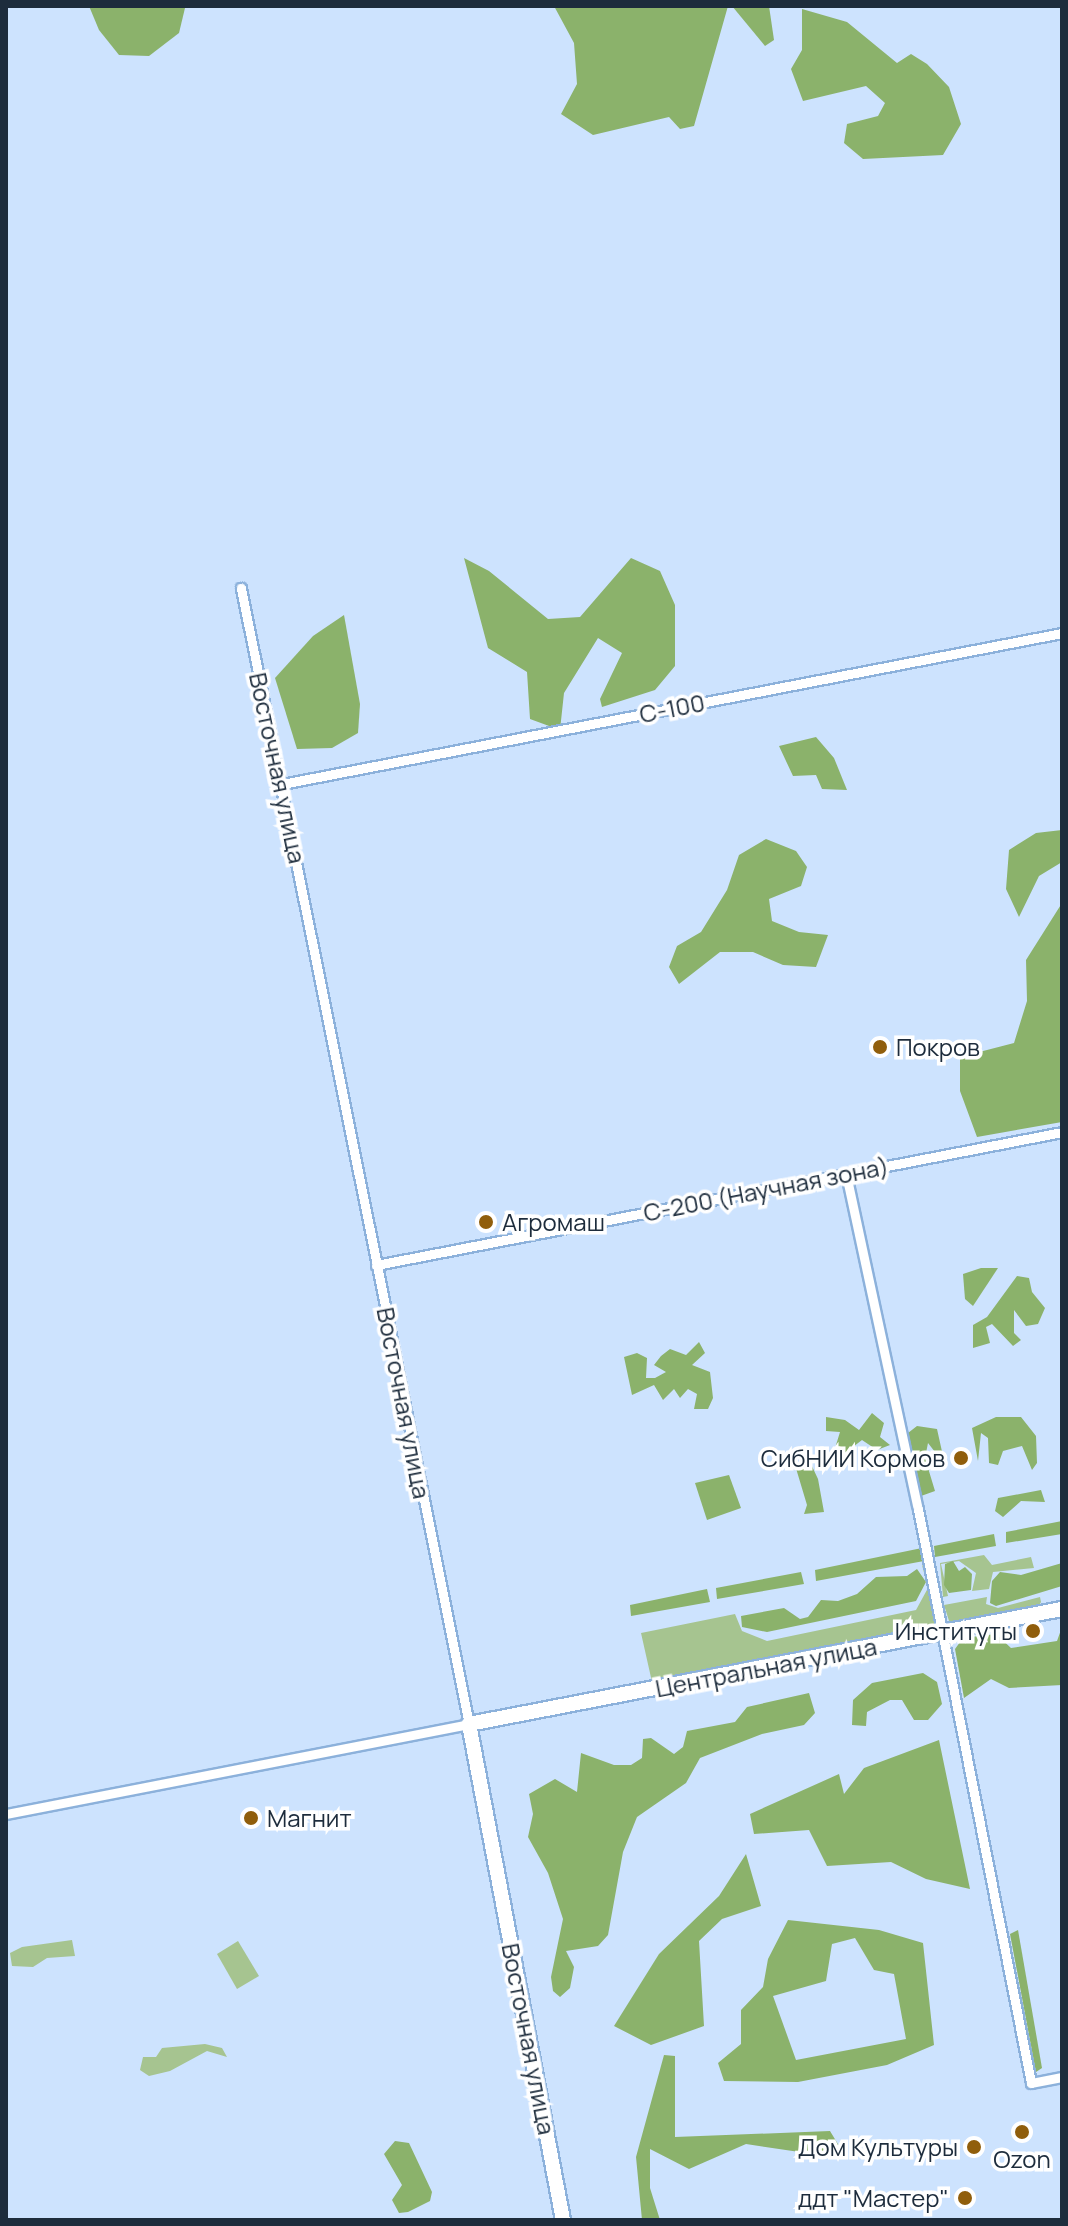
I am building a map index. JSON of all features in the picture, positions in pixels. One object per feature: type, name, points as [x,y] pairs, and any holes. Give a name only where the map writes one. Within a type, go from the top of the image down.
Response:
[{"type":"main road","name":"Центральная улица","points":[[469,1724],[1062,1609]]},
{"type":"main road","name":"Восточная улица","points":[[469,1724],[563,2220]]},
{"type":"street","name":"Восточная улица","points":[[241,588],[469,1724]]},
{"type":"street","name":"С-100","points":[[282,784],[1062,633]]},
{"type":"street","name":"С-200 (Научная зона)","points":[[376,1265],[1062,1132]]},
{"type":"street","points":[[846,1174],[918,1507],[1031,2083],[1062,2077]]},
{"type":"street","points":[[6,1814],[469,1724]]},
{"type":"green space","points":[[89,6],[185,8],[179,33],[149,56],[119,55],[99,30]]},
{"type":"green space","points":[[554,6],[728,6],[694,126],[680,129],[669,117],[593,135],[561,114],[577,84],[574,43]]},
{"type":"green space","points":[[732,6],[769,6],[774,40],[765,46]]},
{"type":"green space","points":[[802,9],[847,22],[897,63],[911,54],[927,64],[949,87],[961,124],[943,155],[863,159],[844,143],[847,124],[878,116],[885,103],[866,86],[803,101],[791,69],[802,50]]},
{"type":"green space","points":[[464,558],[489,571],[548,619],[580,617],[631,558],[660,571],[675,605],[675,666],[655,690],[602,707],[600,699],[622,653],[598,638],[564,693],[560,730],[530,719],[527,672],[488,648]]},
{"type":"green space","points":[[344,615],[360,704],[358,733],[332,748],[297,749],[275,678],[313,636]]},
{"type":"green space","points":[[816,737],[834,758],[847,790],[822,789],[816,775],[793,776],[779,746]]},
{"type":"green space","points":[[1062,830],[1062,862],[1039,876],[1019,917],[1006,889],[1009,850],[1036,833]]},
{"type":"green space","points":[[766,839],[796,851],[807,867],[801,886],[769,899],[772,921],[799,932],[828,935],[816,967],[783,965],[753,952],[720,952],[679,984],[669,967],[677,946],[701,932],[727,890],[739,855]]},
{"type":"green space","points":[[1062,903],[1062,1122],[977,1137],[960,1091],[960,1057],[1014,1043],[1027,1001],[1026,960]]},
{"type":"green space","points":[[981,1268],[998,1268],[973,1306],[965,1299],[963,1274]]},
{"type":"green space","points":[[1017,1276],[1029,1278],[1032,1292],[1045,1308],[1038,1324],[1026,1326],[1014,1310],[1014,1333],[1021,1340],[1013,1346],[992,1324],[986,1327],[990,1343],[973,1348],[973,1325],[987,1317]]},
{"type":"green space","points":[[699,1342],[705,1353],[692,1365],[710,1372],[713,1398],[708,1409],[694,1409],[697,1394],[688,1389],[680,1398],[674,1389],[663,1400],[654,1385],[632,1395],[624,1357],[637,1353],[647,1358],[646,1378],[655,1378],[666,1372],[654,1365],[661,1356],[670,1349],[686,1355]]},
{"type":"green space","points":[[872,1413],[884,1423],[880,1437],[890,1445],[877,1450],[862,1440],[845,1453],[836,1445],[840,1432],[826,1431],[826,1417],[845,1420],[859,1430]]},
{"type":"green space","points":[[996,1417],[1021,1417],[1036,1436],[1037,1463],[1032,1470],[1022,1446],[1003,1451],[998,1465],[989,1463],[988,1438],[981,1433],[978,1461],[972,1428]]},
{"type":"green space","points":[[917,1426],[937,1429],[945,1465],[928,1443],[925,1458],[935,1491],[921,1496],[908,1433]]},
{"type":"green space","points":[[810,1462],[818,1479],[824,1512],[804,1514],[807,1505],[795,1465]]},
{"type":"green space","points":[[729,1475],[741,1508],[707,1520],[695,1483]]},
{"type":"green space","points":[[1041,1490],[1045,1502],[1021,1501],[1003,1517],[995,1511],[998,1498]]},
{"type":"green space","points":[[1062,1521],[1062,1534],[1006,1543],[1006,1532]]},
{"type":"green space","points":[[994,1534],[996,1546],[935,1557],[934,1546]]},
{"type":"green space","points":[[922,1548],[924,1561],[816,1581],[815,1570]]},
{"type":"green space","points":[[984,1555],[992,1565],[1031,1557],[1034,1568],[993,1572],[989,1589],[972,1591],[976,1573],[959,1561],[941,1564],[948,1596],[943,1597],[940,1563]]},
{"type":"green space","points":[[953,1561],[959,1571],[965,1567],[972,1574],[971,1590],[949,1593],[944,1585],[945,1564]]},
{"type":"green space","points":[[1062,1563],[1062,1586],[996,1606],[990,1603],[992,1581],[1000,1572],[1021,1575]]},
{"type":"green space","points":[[922,1565],[927,1569],[935,1622],[932,1628],[652,1682],[641,1633],[735,1614],[742,1631],[767,1641],[916,1610],[928,1588]]},
{"type":"green space","points":[[917,1569],[926,1582],[916,1601],[767,1632],[742,1627],[741,1616],[784,1608],[800,1619],[808,1617],[821,1600],[838,1601],[857,1594],[876,1577],[907,1576]]},
{"type":"green space","points":[[801,1572],[804,1584],[717,1599],[716,1588]]},
{"type":"green space","points":[[707,1589],[710,1602],[631,1616],[630,1605]]},
{"type":"green space","points":[[987,1597],[986,1604],[998,1608],[1040,1597],[1041,1602],[1038,1608],[950,1624],[944,1605]]},
{"type":"green space","points":[[1062,1627],[1062,1685],[1009,1688],[991,1679],[964,1698],[955,1649],[963,1638],[996,1634],[1011,1648],[1057,1641]]},
{"type":"green space","points":[[923,1673],[937,1682],[942,1704],[928,1720],[914,1720],[902,1700],[890,1700],[867,1712],[866,1726],[852,1725],[853,1700],[872,1683]]},
{"type":"green space","points":[[809,1693],[815,1713],[804,1725],[762,1734],[700,1758],[686,1783],[637,1817],[623,1852],[608,1935],[598,1946],[566,1951],[574,1967],[570,1988],[560,1997],[553,1991],[551,1977],[563,1919],[548,1873],[528,1837],[533,1814],[529,1794],[555,1779],[577,1792],[581,1753],[614,1765],[631,1765],[642,1758],[643,1739],[651,1738],[674,1754],[683,1747],[687,1731],[735,1722],[747,1707]]},
{"type":"green space","points":[[939,1740],[970,1889],[926,1879],[891,1862],[827,1866],[809,1830],[754,1834],[750,1814],[839,1774],[844,1794],[864,1768]]},
{"type":"green space","points":[[746,1854],[761,1906],[722,1919],[699,1941],[704,2026],[651,2045],[614,2026],[659,1954],[719,1896]]},
{"type":"green space","points":[[788,1920],[879,1930],[923,1943],[934,2045],[887,2065],[798,2082],[724,2081],[718,2063],[741,2044],[741,2010],[763,1987],[768,1959]],"holes":[[[855,1938],[874,1970],[894,1974],[906,2039],[796,2060],[773,1996],[826,1981],[832,1944]]]},
{"type":"green space","points":[[1018,1930],[1042,2068],[1036,2072],[1010,1934]]},
{"type":"green space","points":[[72,1940],[75,1956],[47,1958],[33,1967],[12,1966],[10,1953],[22,1947]]},
{"type":"green space","points":[[238,1941],[259,1976],[237,1989],[217,1954]]},
{"type":"green space","points":[[205,2044],[222,2048],[227,2057],[207,2051],[170,2071],[149,2076],[140,2070],[143,2057],[156,2057],[162,2048]]},
{"type":"green space","points":[[664,2055],[675,2056],[675,2137],[830,2131],[847,2159],[746,2144],[689,2169],[650,2149],[650,2188],[660,2220],[642,2220],[636,2157]]},
{"type":"green space","points":[[395,2141],[409,2143],[432,2192],[430,2201],[408,2212],[399,2213],[392,2200],[402,2185],[384,2154]]},
{"type":"place","name":"Покров","points":[[880,1047]]},
{"type":"place","name":"Агромаш","points":[[486,1222]]},
{"type":"place","name":"СибНИИ Кормов","points":[[961,1458]]},
{"type":"place","name":"Институты","points":[[1033,1631]]},
{"type":"place","name":"Магнит","points":[[251,1818]]},
{"type":"place","name":"Ozon","points":[[1022,2132]]},
{"type":"place","name":"Дом Культуры","points":[[974,2147]]},
{"type":"place","name":"ддт \"Мастер\"","points":[[965,2198]]}]
